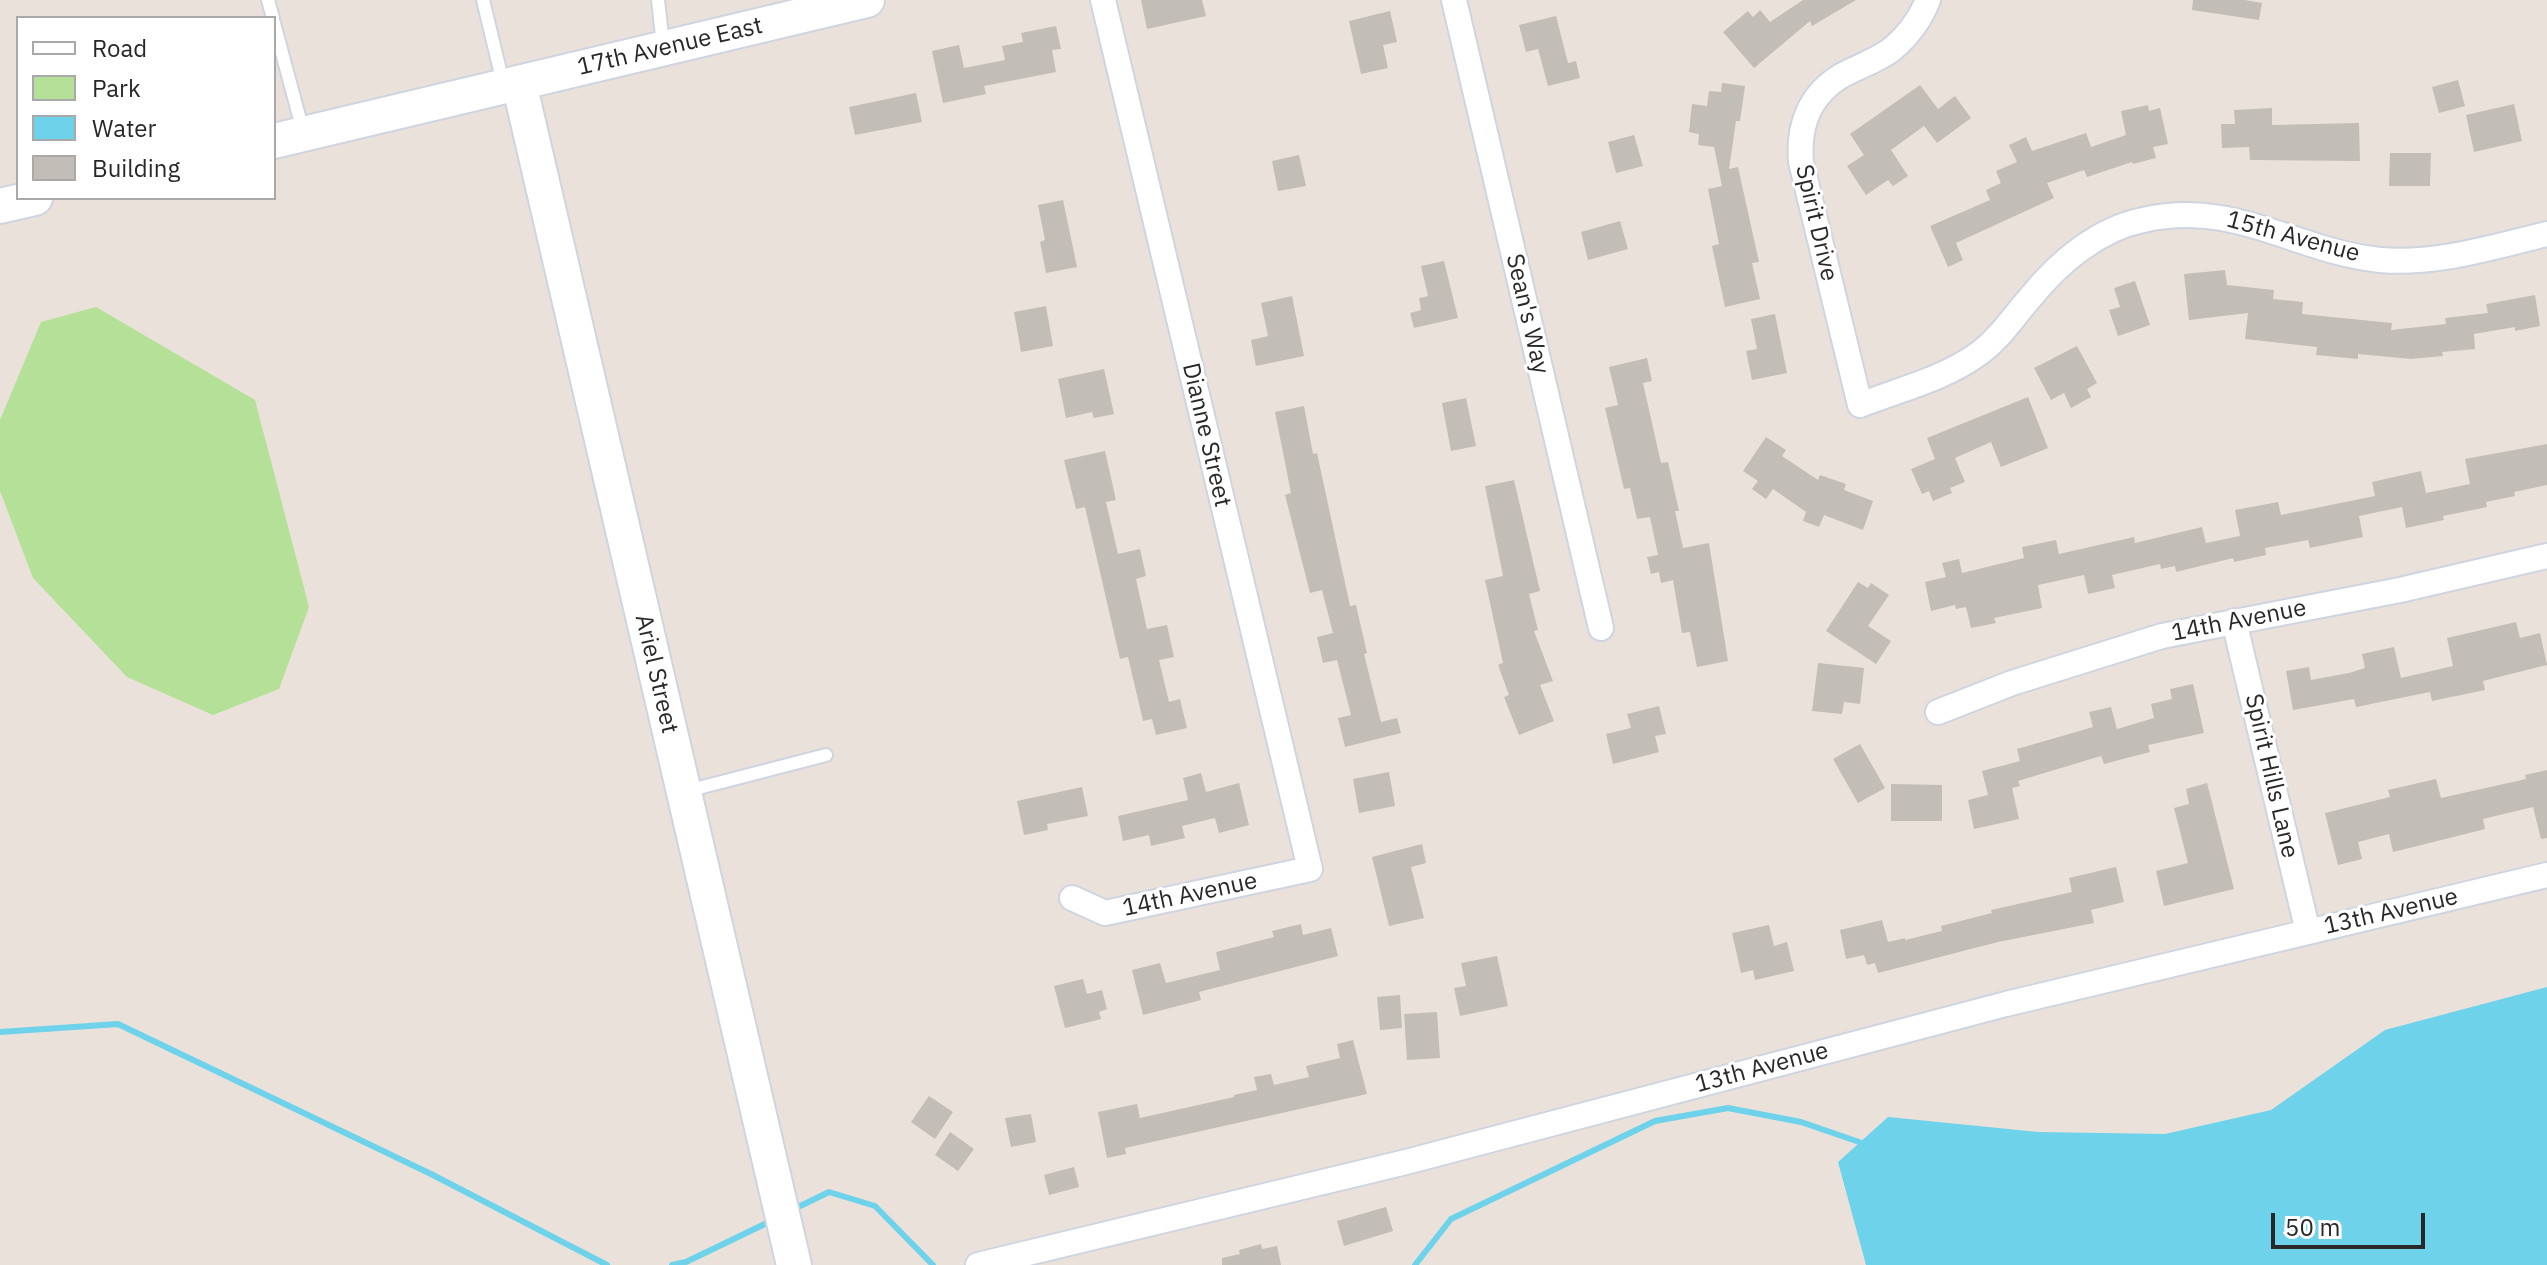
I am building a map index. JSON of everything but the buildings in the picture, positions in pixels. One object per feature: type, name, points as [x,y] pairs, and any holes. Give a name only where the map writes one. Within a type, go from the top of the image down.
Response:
[{"type":"street","name":"17th Avenue East","points":[[289,138],[867,0]]},
{"type":"street","name":"Dianne Street","points":[[1103,0],[1310,869]]},
{"type":"street","name":"Sean's Way","points":[[1454,0],[1601,628]]},
{"type":"street","name":"Spirit Drive","points":[[1860,405],[1801,162],[1801,133],[1812,104],[1821,92],[1838,78],[1891,50],[1908,35],[1928,0]]},
{"type":"street","name":"Ariel Street","points":[[511,85],[684,791],[794,1265]]},
{"type":"street","points":[[0,206],[26,200]]},
{"type":"street","name":"15th Avenue","points":[[1860,405],[1959,367],[1984,350],[2006,329],[2048,276],[2065,262],[2090,244],[2142,220],[2180,215],[2244,221],[2351,256],[2393,260],[2441,258],[2547,234]]},
{"type":"street","name":"14th Avenue","points":[[1938,712],[2012,683],[2162,636],[2400,590],[2547,556]]},
{"type":"street","name":"Spirit Hills Lane","points":[[2234,621],[2308,932]]},
{"type":"street","name":"14th Avenue","points":[[1072,898],[1105,913],[1310,869]]},
{"type":"street","name":"13th Avenue","points":[[978,1265],[1406,1162],[2006,1004],[2547,875]]},
{"type":"lane","points":[[483,0],[511,85]]},
{"type":"lane","points":[[658,0],[663,49]]},
{"type":"lane","points":[[276,43],[289,138]]},
{"type":"lane","points":[[684,791],[826,755]]},
{"type":"green space","points":[[96,307],[255,400],[309,607],[279,689],[213,715],[127,677],[33,578],[0,491],[0,420],[41,322]]},
{"type":"water","points":[[2547,987],[2547,1265],[1866,1265],[1838,1162],[1888,1117],[2038,1132],[2165,1134],[2271,1110],[2385,1030]]},
{"type":"waterway","points":[[0,1032],[118,1024],[431,1174],[607,1265]]},
{"type":"waterway","points":[[1415,1265],[1451,1219],[1655,1121],[1728,1108],[1801,1122],[1865,1144]]},
{"type":"waterway","points":[[792,1210],[829,1192],[875,1206],[933,1265]]},
{"type":"waterway","points":[[672,1265],[686,1262],[771,1221]]}]
